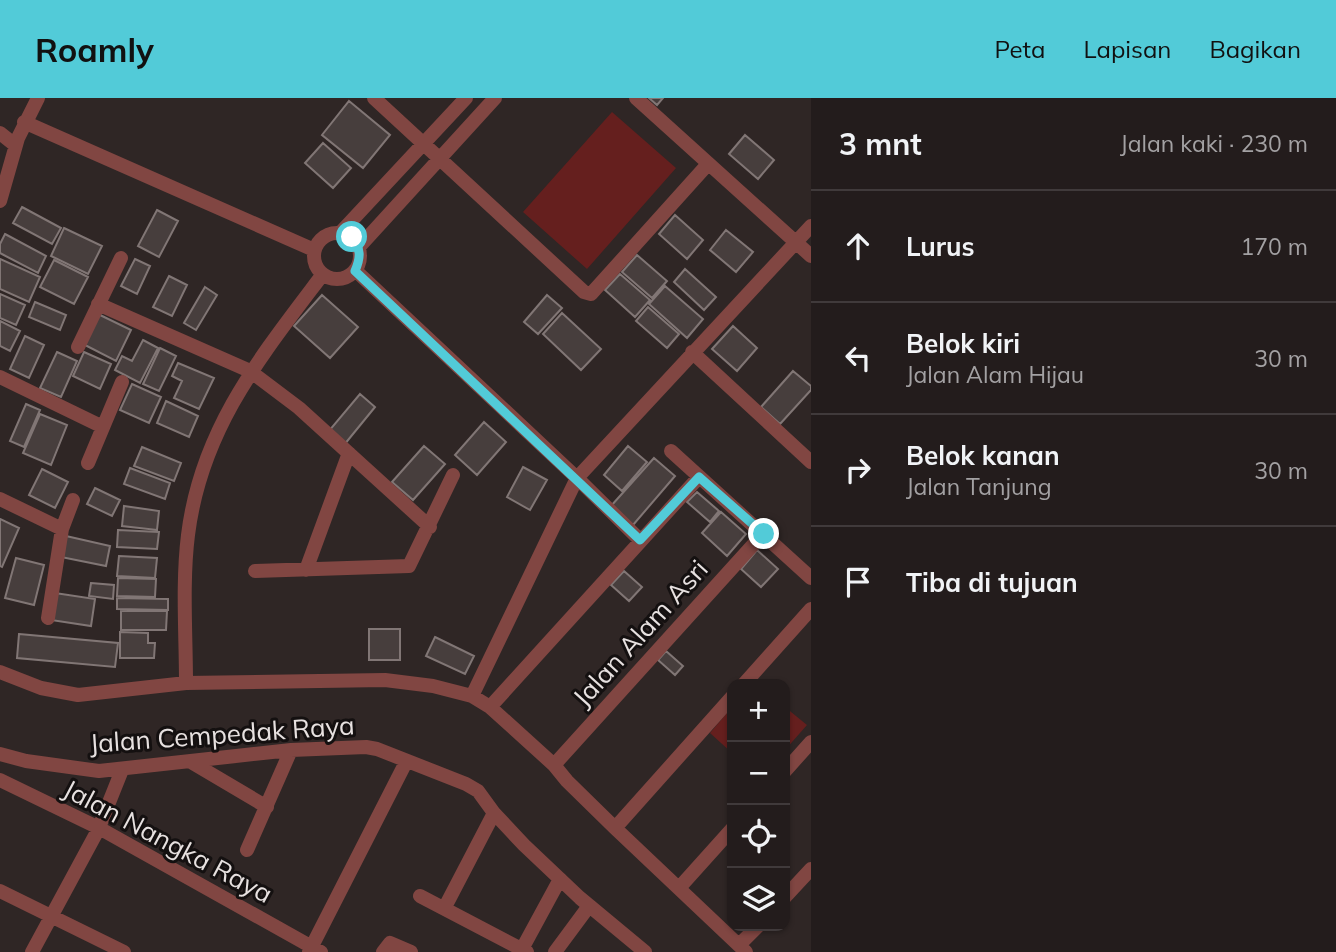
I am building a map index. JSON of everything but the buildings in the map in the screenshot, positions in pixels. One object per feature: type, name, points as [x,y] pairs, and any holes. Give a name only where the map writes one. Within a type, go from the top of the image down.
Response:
[{"type":"street","points":[[0,201],[15,145],[38,98]]},
{"type":"street","points":[[374,98],[584,292],[591,294],[708,164]]},
{"type":"street","points":[[341,232],[466,98]]},
{"type":"street","points":[[359,247],[495,98]]},
{"type":"street","points":[[636,98],[811,256]]},
{"type":"street","points":[[24,122],[314,250]]},
{"type":"street","points":[[0,134],[15,145]]},
{"type":"street","points":[[472,696],[577,478],[811,226]]},
{"type":"street","points":[[341,232],[352,237],[359,247],[360,259],[355,271],[345,278],[334,279],[323,274],[315,263],[314,250],[320,240],[329,233],[341,232]]},
{"type":"street","points":[[78,347],[121,258]]},
{"type":"street","points":[[355,271],[640,540]]},
{"type":"street","points":[[186,684],[188,535],[199,481],[212,444],[250,371],[323,274]]},
{"type":"street","points":[[98,304],[250,371],[299,408],[430,527]]},
{"type":"street","points":[[692,352],[811,462]]},
{"type":"street","points":[[0,377],[103,427]]},
{"type":"street","points":[[88,463],[122,382]]},
{"type":"street","points":[[671,451],[811,578]]},
{"type":"street","points":[[306,570],[349,453]]},
{"type":"street","points":[[255,571],[409,566],[453,475]]},
{"type":"street","points":[[490,706],[699,477]]},
{"type":"street","points":[[0,499],[62,529]]},
{"type":"street","points":[[48,618],[62,529],[73,499]]},
{"type":"street","name":"Jalan Alam Asri","points":[[554,765],[764,534]]},
{"type":"street","points":[[748,679],[811,609]]},
{"type":"street","points":[[0,672],[41,688],[78,695],[186,684],[385,680],[433,686],[472,696],[490,706],[554,765],[615,828],[743,948],[755,931]]},
{"type":"street","points":[[615,828],[727,703]]},
{"type":"street","points":[[790,765],[811,742]]},
{"type":"street","name":"Jalan Cempedak Raya","points":[[0,754],[79,770],[122,770],[291,750],[366,747],[388,753],[478,790],[509,830],[589,906],[645,952]]},
{"type":"street","points":[[247,850],[291,750]]},
{"type":"street","points":[[191,762],[267,807]]},
{"type":"street","points":[[314,950],[406,762]]},
{"type":"street","points":[[32,952],[99,828],[122,770]]},
{"type":"street","name":"Jalan Nangka Raya","points":[[0,780],[99,828],[314,950]]},
{"type":"street","points":[[445,907],[494,813]]},
{"type":"street","points":[[679,887],[727,834]]},
{"type":"street","points":[[790,892],[811,869]]},
{"type":"street","points":[[420,895],[524,951],[560,879]]},
{"type":"street","points":[[0,891],[124,952]]},
{"type":"street","points":[[555,952],[589,906]]},
{"type":"street","points":[[383,952],[390,943],[411,952]]},
{"type":"shaded area","points":[[612,112],[676,168],[587,269],[523,212]]},
{"type":"shaded area","points":[[790,711],[807,725],[790,744]]},
{"type":"shaded area","points":[[727,713],[727,748],[710,733]]},
{"type":"route","points":[[352,237],[359,247],[360,259],[355,271],[640,540],[699,477],[764,534]]}]
